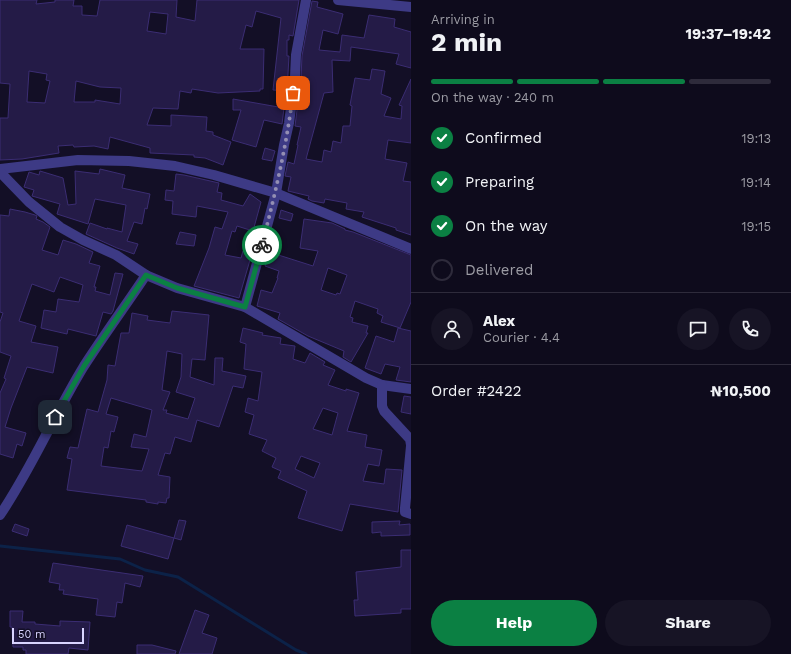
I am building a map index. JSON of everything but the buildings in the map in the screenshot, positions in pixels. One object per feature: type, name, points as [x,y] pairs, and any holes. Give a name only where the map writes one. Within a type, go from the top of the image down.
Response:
[{"type":"street","points":[[245,307],[276,193],[289,124],[295,77],[296,54],[306,0]]},
{"type":"street","points":[[338,0],[411,7]]},
{"type":"street","points":[[0,169],[78,160],[129,161],[175,166],[214,175],[276,193],[411,249]]},
{"type":"street","points":[[0,172],[29,202],[60,227],[83,240],[116,255],[146,275],[177,288],[245,307],[366,378],[382,385],[411,389]]},
{"type":"street","points":[[0,515],[24,477],[48,430],[84,366],[146,275]]},
{"type":"street","points":[[382,385],[382,406],[384,411],[410,439],[411,446],[405,512],[411,514]]},
{"type":"waterway","points":[[0,546],[120,559],[145,570],[178,577],[296,650],[306,654]]},
{"type":"way so far","points":[[262,245],[276,193],[289,124],[293,93]]},
{"type":"route","points":[[55,417],[84,366],[146,275],[177,288],[245,307],[262,245]]}]
